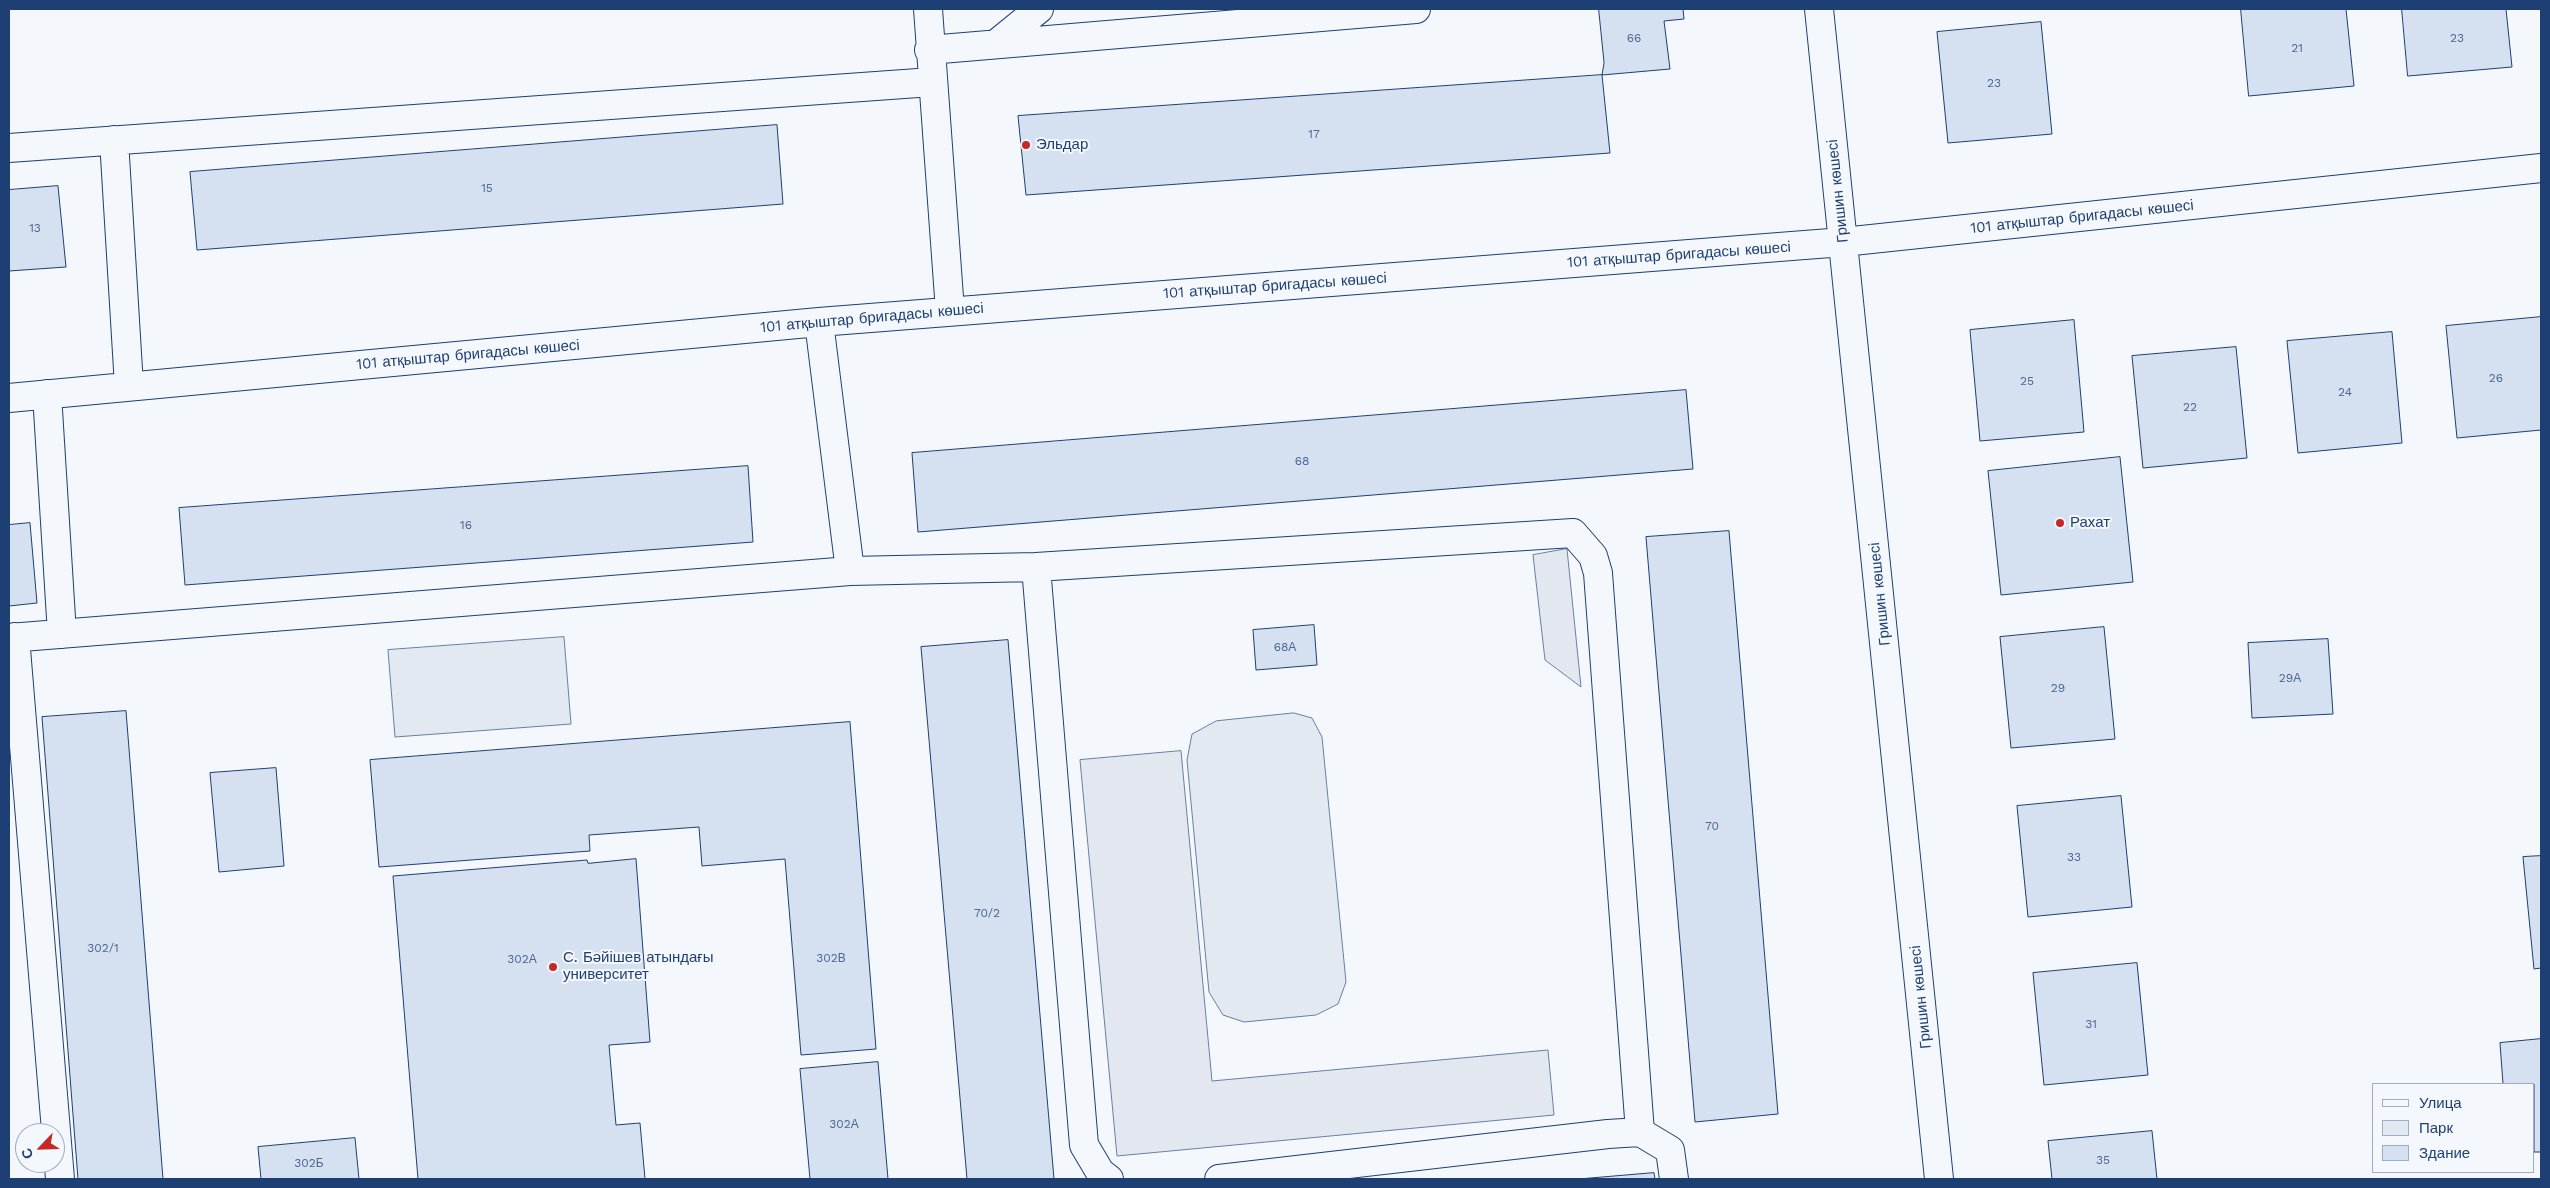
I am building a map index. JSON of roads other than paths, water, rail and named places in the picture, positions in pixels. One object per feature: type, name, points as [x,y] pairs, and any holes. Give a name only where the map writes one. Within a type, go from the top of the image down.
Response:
[{"type":"street","points":[[928,9],[929,50],[950,311]]},
{"type":"street","points":[[996,44],[1039,9]]},
{"type":"street","points":[[929,50],[1416,9]]},
{"type":"street","name":"Гришин көшесі","points":[[1819,9],[1939,1179]]},
{"type":"street","points":[[9,148],[932,82]]},
{"type":"street","points":[[114,140],[129,386]]},
{"type":"street","name":"101 атқыштар бригадасы көшесі","points":[[9,398],[819,322],[1843,242],[2541,168]]},
{"type":"street","points":[[819,322],[850,571]]},
{"type":"street","points":[[47,394],[62,634]]},
{"type":"street","points":[[60,1179],[12,638],[850,571],[1036,567],[1573,533],[1593,556],[1598,573],[1640,1132]]},
{"type":"street","points":[[1036,567],[1084,1145],[1100,1172],[1109,1179]]},
{"type":"street","points":[[1219,1179],[1608,1134],[1640,1132],[1670,1150],[1674,1179]]},
{"type":"place","name":"Эльдар","points":[[1026,145]]},
{"type":"place","name":"Рахат","points":[[2060,523]]},
{"type":"place","name":"С. Бәйішев атындағы университет","points":[[553,967]]}]
